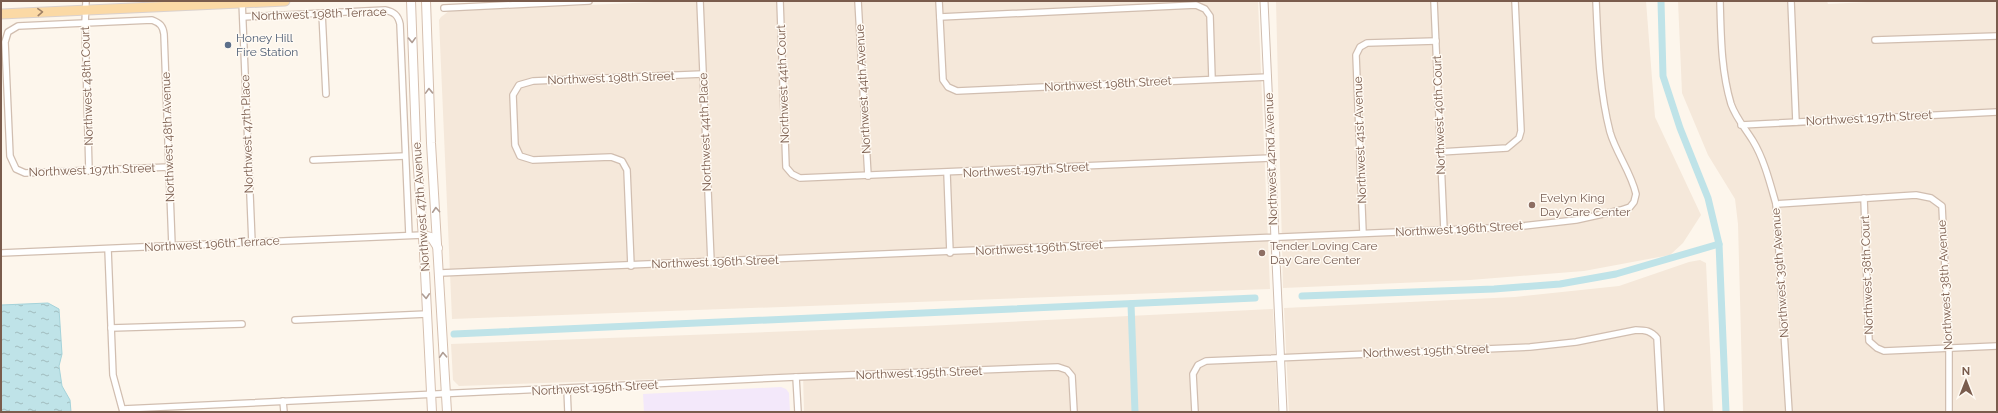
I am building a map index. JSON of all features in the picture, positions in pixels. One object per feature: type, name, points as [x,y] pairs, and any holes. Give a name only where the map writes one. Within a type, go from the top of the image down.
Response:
[{"type":"main road","points":[[1,14],[86,5],[285,1]]},
{"type":"main road","name":"Northwest 47th Avenue","points":[[411,1],[417,155],[423,235],[432,412]]},
{"type":"main road","name":"Northwest 47th Avenue","points":[[426,1],[431,143],[440,273],[447,412]]},
{"type":"main road","points":[[423,235],[431,238],[438,249]]},
{"type":"street","points":[[444,8],[589,1]]},
{"type":"street","name":"Northwest 44th Place","points":[[700,1],[711,262]]},
{"type":"street","name":"Northwest 44th Court","points":[[780,1],[786,167]]},
{"type":"street","name":"Northwest 44th Avenue","points":[[858,1],[868,176]]},
{"type":"street","points":[[939,1],[940,17],[1196,5],[1205,9],[1210,16],[1212,79]]},
{"type":"street","name":"Northwest 42nd Avenue","points":[[1264,1],[1283,412]]},
{"type":"street","name":"Northwest 40th Court","points":[[1434,1],[1444,230]]},
{"type":"street","points":[[1440,152],[1507,148],[1515,144],[1519,138],[1520,131],[1515,1]]},
{"type":"street","name":"Northwest 196th Street","points":[[440,273],[950,253],[1514,227],[1576,220],[1622,210],[1630,207],[1634,202],[1636,194],[1611,133],[1603,99],[1599,69],[1596,1]]},
{"type":"street","name":"Northwest 39th Avenue","points":[[1720,1],[1723,75],[1732,105],[1741,125],[1753,142],[1770,183],[1776,204],[1789,412]]},
{"type":"street","points":[[1791,1],[1796,122]]},
{"type":"street","name":"Northwest 47th Place","points":[[242,2],[252,242]]},
{"type":"street","name":"Northwest 48th Court","points":[[86,5],[85,24],[89,171]]},
{"type":"street","name":"Northwest 198th Terrace","points":[[243,17],[385,10],[395,14]]},
{"type":"street","points":[[322,13],[326,94]]},
{"type":"street","name":"Northwest 47th Avenue","points":[[395,14],[400,24],[409,235]]},
{"type":"street","name":"Northwest 198th Street","points":[[940,17],[943,80],[948,87],[957,91],[1268,77]]},
{"type":"street","name":"Northwest 48th Avenue","points":[[85,24],[152,20],[159,23],[163,28],[172,246]]},
{"type":"street","name":"Northwest 197th Street","points":[[85,24],[18,26],[8,32],[5,42],[10,156],[16,169],[25,173],[169,167]]},
{"type":"street","points":[[1875,40],[1997,36]]},
{"type":"street","name":"Northwest 41st Avenue","points":[[1363,233],[1356,55],[1360,48],[1367,43],[1436,41]]},
{"type":"street","name":"Northwest 198th Street","points":[[631,266],[627,170],[622,161],[611,157],[533,160],[520,156],[515,145],[513,95],[519,85],[533,81],[702,74]]},
{"type":"street","name":"Northwest 197th Street","points":[[1741,125],[1997,112]]},
{"type":"street","points":[[313,160],[406,156]]},
{"type":"street","name":"Northwest 197th Street","points":[[786,167],[792,174],[800,178],[947,173],[1271,158]]},
{"type":"street","points":[[947,173],[950,253]]},
{"type":"street","name":"Northwest 38th Avenue","points":[[1864,198],[1916,195],[1931,198],[1942,206],[1949,412]]},
{"type":"street","points":[[1776,204],[1864,198]]},
{"type":"street","name":"Northwest 38th Court","points":[[1864,198],[1869,341],[1877,348],[1884,351],[1948,349]]},
{"type":"street","name":"Northwest 196th Terrace","points":[[1,253],[423,235]]},
{"type":"street","points":[[108,249],[113,375],[123,410]]},
{"type":"street","points":[[295,320],[427,314]]},
{"type":"street","points":[[111,328],[242,324]]},
{"type":"street","name":"Northwest 195th Street","points":[[1195,412],[1193,374],[1198,365],[1206,361],[1530,347],[1576,342],[1636,330],[1646,330],[1653,333],[1659,344],[1661,412]]},
{"type":"street","points":[[1948,349],[1997,346]]},
{"type":"street","name":"Northwest 195th Street","points":[[123,410],[796,377],[1058,368],[1067,370],[1072,376],[1074,412]]},
{"type":"street","points":[[796,377],[798,412]]},
{"type":"street","points":[[567,389],[568,412]]},
{"type":"street","points":[[283,401],[284,412]]},
{"type":"street","points":[[202,405],[202,412]]},
{"type":"shaded area","points":[[678,1],[1258,1],[1270,289],[452,319],[439,20],[441,17],[449,11]]},
{"type":"shaded area","points":[[1276,1],[1646,1],[1655,117],[1701,215],[1683,243],[1670,255],[1584,271],[1470,280],[1283,288]]},
{"type":"shaded area","points":[[1678,1],[1827,1],[1828,4],[1887,1],[1997,1],[1997,412],[1743,412],[1738,224],[1735,199],[1708,155],[1682,93]]},
{"type":"shaded area","points":[[1700,260],[1706,263],[1713,412],[1289,412],[1284,308],[1515,297],[1619,286],[1689,262]]},
{"type":"shaded area","points":[[1273,309],[1278,412],[804,412],[803,374],[459,386],[453,380],[451,344],[926,326]]},
{"type":"shaded area","points":[[781,387],[786,389],[789,393],[790,412],[644,412],[643,394]]},
{"type":"water","points":[[48,303],[59,309],[62,354],[59,366],[62,386],[70,400],[71,412],[1,412],[1,305]]},
{"type":"waterway","points":[[1661,1],[1663,76],[1680,128],[1708,198],[1719,244],[1726,412]]},
{"type":"waterway","points":[[1302,296],[1494,289],[1560,284],[1616,274],[1719,244]]},
{"type":"waterway","points":[[454,334],[1255,298]]},
{"type":"waterway","points":[[1131,304],[1135,412]]},
{"type":"place","name":"Honey Hill Fire Station","points":[[228,45]]},
{"type":"place","name":"Evelyn King Day Care Center","points":[[1532,205]]},
{"type":"place","name":"Tender Loving Care Day Care Center","points":[[1262,253]]}]
